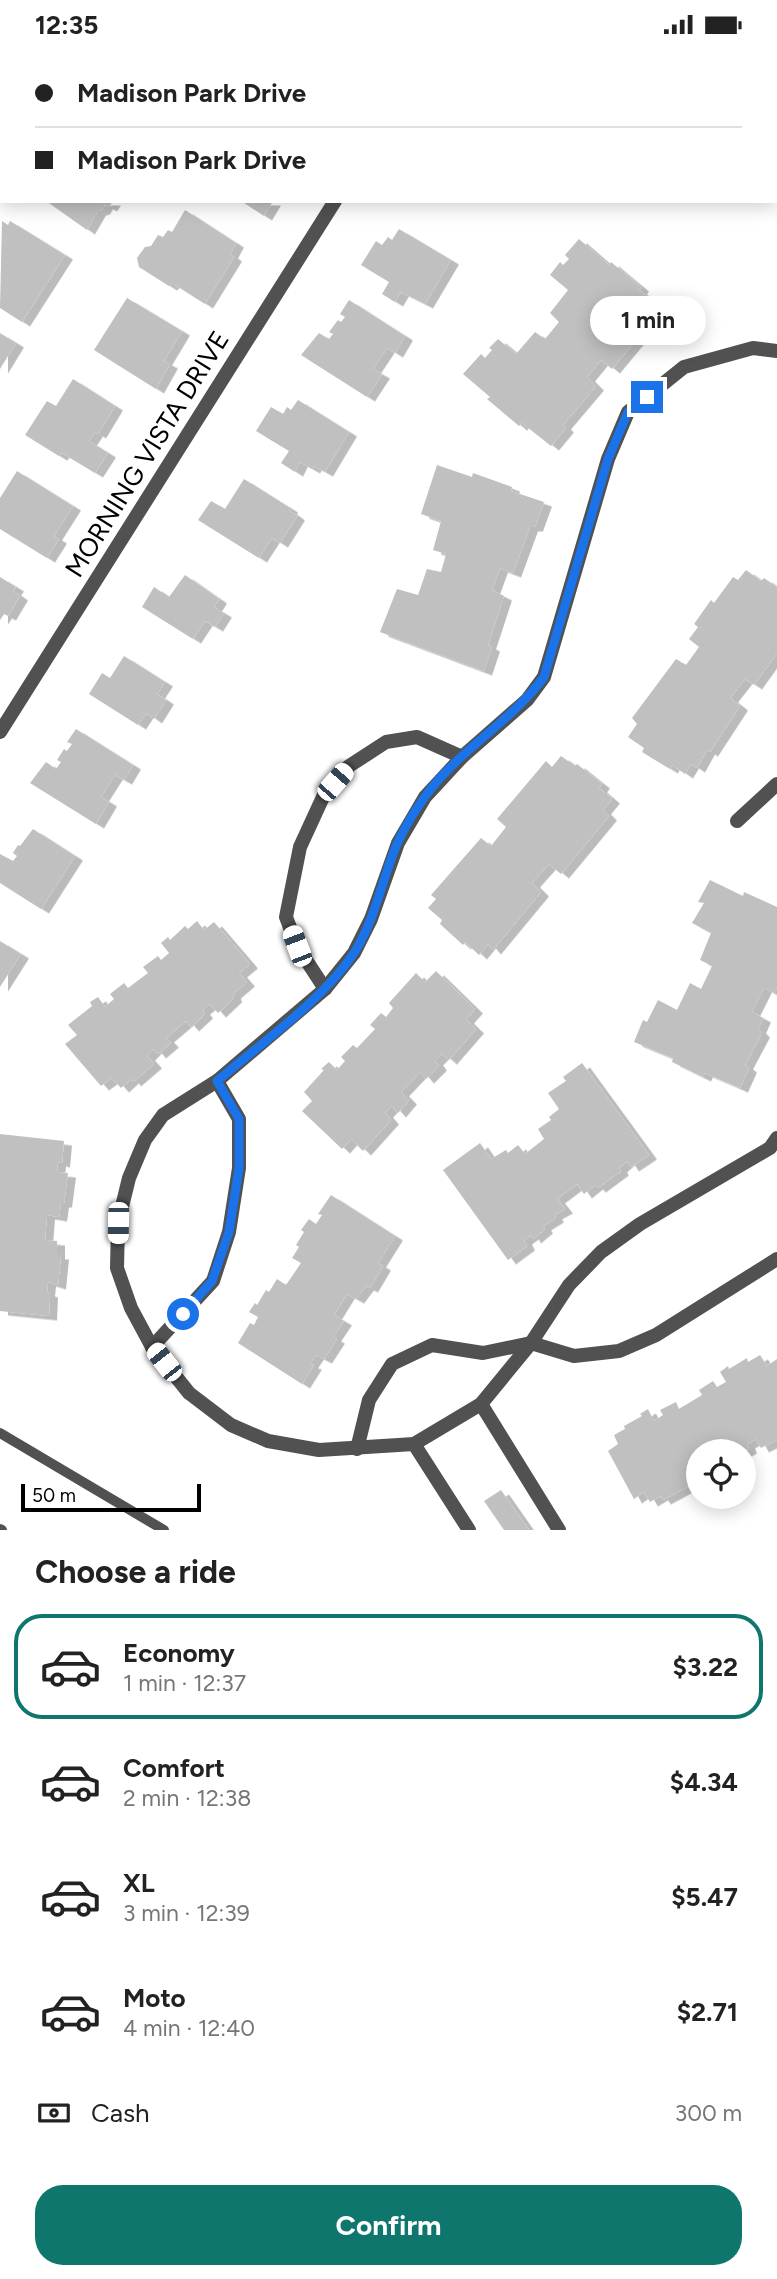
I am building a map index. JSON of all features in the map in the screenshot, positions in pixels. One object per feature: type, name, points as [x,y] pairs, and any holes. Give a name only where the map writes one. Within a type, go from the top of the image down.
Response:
[{"type":"street","name":"MORNING VISTA DRIVE","points":[[0,732],[334,203]]},
{"type":"street","points":[[775,1149],[640,1224],[601,1252],[569,1285],[531,1343],[481,1404],[414,1444],[319,1450],[268,1441],[231,1425],[189,1392],[152,1347],[131,1308],[117,1268],[118,1223],[129,1178],[145,1140],[163,1115],[217,1081],[325,989],[354,953],[371,919],[398,843],[425,797],[461,757],[527,700],[544,677],[608,459],[628,412],[684,367],[753,348],[777,351]]},
{"type":"street","points":[[325,989],[297,946],[286,916],[300,847],[323,797],[349,766],[386,742],[416,737],[461,757]]},
{"type":"street","points":[[737,821],[777,784]]},
{"type":"street","points":[[152,1347],[212,1281],[229,1232],[239,1168],[239,1119],[217,1081]]},
{"type":"street","points":[[357,1449],[369,1400],[393,1364],[432,1345],[483,1353],[531,1343],[574,1356],[619,1351],[667,1329],[777,1259]]},
{"type":"street","points":[[481,1404],[559,1530]]},
{"type":"street","points":[[414,1444],[469,1530]]},
{"type":"lane","points":[[0,1433],[164,1530]]},
{"type":"building","points":[[49,203],[112,203],[109,207],[105,205],[98,211],[87,230]]},
{"type":"building","points":[[244,203],[272,203],[264,216]]},
{"type":"building","points":[[185,210],[236,243],[230,254],[234,257],[205,304],[172,283],[169,286],[139,267],[137,258],[145,247],[151,246],[158,235],[163,237],[168,230],[172,232]]},
{"type":"building","points":[[2,221],[8,225],[10,221],[65,255],[22,322],[0,308]]},
{"type":"building","points":[[399,229],[451,260],[425,304],[401,292],[395,302],[382,294],[389,282],[361,265],[376,241],[382,245],[388,237],[392,240]]},
{"type":"building","points":[[579,239],[609,265],[611,262],[641,287],[639,290],[665,311],[650,332],[646,328],[612,369],[601,360],[587,377],[596,386],[563,425],[566,428],[551,446],[522,423],[519,426],[463,374],[481,354],[485,358],[492,350],[489,348],[498,339],[516,354],[535,332],[545,339],[559,322],[550,313],[568,290],[550,275],[560,262],[563,265],[569,259],[565,255]]},
{"type":"building","points":[[127,298],[182,331],[164,361],[170,364],[156,389],[94,350]]},
{"type":"building","points":[[349,300],[405,336],[395,353],[387,348],[373,369],[382,374],[367,397],[301,355],[319,333],[329,339],[333,334],[329,332],[338,320],[341,322],[345,317],[340,314]]},
{"type":"building","points":[[0,333],[16,343],[0,369]]},
{"type":"building","points":[[73,379],[115,406],[98,434],[95,432],[89,441],[108,453],[95,473],[62,453],[59,456],[25,435],[47,401],[56,406]]},
{"type":"building","points":[[298,400],[349,432],[325,472],[300,462],[295,472],[281,463],[289,451],[256,431],[271,407],[283,414],[287,407],[291,410]]},
{"type":"building","points":[[437,465],[472,477],[473,473],[512,487],[511,491],[544,502],[535,527],[530,527],[513,573],[500,568],[492,590],[504,596],[488,645],[492,647],[484,671],[380,632],[397,589],[418,595],[427,569],[441,572],[446,554],[433,550],[441,521],[421,514]]},
{"type":"building","points":[[17,471],[73,506],[54,536],[59,539],[47,558],[0,529],[0,498]]},
{"type":"building","points":[[244,479],[290,508],[297,516],[280,543],[272,538],[259,558],[198,520],[211,501],[225,509]]},
{"type":"building","points":[[746,570],[761,581],[764,578],[777,587],[777,653],[754,685],[745,679],[730,698],[740,706],[697,768],[691,764],[685,774],[672,765],[670,769],[642,752],[644,748],[628,737],[637,724],[632,718],[676,659],[686,665],[699,647],[689,639],[698,627],[694,624],[711,600],[714,603],[733,577],[738,580]]},
{"type":"building","points":[[185,575],[219,599],[214,607],[224,613],[215,627],[205,621],[193,639],[142,607],[154,587],[169,597]]},
{"type":"building","points":[[0,577],[16,587],[13,591],[20,596],[8,616],[4,614],[0,620]]},
{"type":"building","points":[[124,656],[165,682],[157,694],[166,700],[154,719],[146,713],[138,725],[89,694],[102,673],[110,678]]},
{"type":"building","points":[[76,729],[133,765],[124,780],[115,775],[101,797],[109,802],[96,824],[30,783],[46,762],[56,769],[61,762],[57,760],[64,749],[67,751],[72,744],[67,742]]},
{"type":"building","points":[[561,756],[575,766],[577,764],[602,784],[599,788],[612,799],[603,810],[609,816],[561,874],[549,864],[532,883],[541,892],[493,950],[488,944],[479,955],[465,942],[463,945],[440,924],[442,920],[428,908],[436,899],[431,895],[481,838],[491,846],[506,827],[497,819],[546,761],[552,767]]},
{"type":"building","points":[[33,829],[75,856],[41,909],[0,883],[0,854],[13,861],[17,856],[13,853],[18,845],[20,846]]},
{"type":"building","points":[[710,880],[743,896],[744,892],[777,907],[777,987],[774,993],[764,988],[752,1012],[763,1018],[758,1029],[762,1033],[745,1065],[749,1068],[740,1088],[705,1073],[703,1077],[672,1062],[673,1058],[634,1042],[643,1020],[647,1022],[658,1000],[677,1010],[690,983],[701,989],[712,966],[700,960],[711,933],[692,923],[704,903],[698,902]]},
{"type":"building","points":[[197,921],[204,930],[214,922],[250,964],[239,973],[247,982],[218,1013],[210,1004],[202,1010],[205,1014],[191,1027],[186,1021],[166,1038],[171,1043],[158,1054],[154,1049],[147,1056],[154,1064],[133,1082],[131,1079],[121,1088],[112,1078],[101,1086],[65,1044],[77,1035],[68,1025],[92,1006],[90,1002],[98,997],[105,1007],[114,999],[110,994],[124,983],[128,988],[148,973],[143,967],[158,956],[161,960],[169,953],[161,943],[168,937],[170,940],[185,926],[188,929]]},
{"type":"building","points":[[0,941],[21,954],[0,987]]},
{"type":"building","points":[[436,971],[475,1009],[466,1019],[476,1029],[449,1060],[442,1054],[435,1061],[439,1066],[426,1079],[420,1072],[401,1092],[409,1100],[398,1113],[392,1106],[385,1113],[391,1120],[363,1151],[351,1139],[342,1149],[302,1111],[312,1101],[304,1092],[329,1062],[337,1070],[345,1061],[341,1057],[353,1045],[357,1048],[375,1029],[370,1025],[381,1013],[386,1017],[393,1008],[389,1003],[416,973],[425,982]]},
{"type":"building","points":[[582,1063],[649,1155],[631,1167],[627,1161],[619,1168],[621,1171],[598,1188],[595,1185],[584,1194],[577,1184],[557,1199],[565,1209],[554,1215],[556,1218],[543,1226],[545,1229],[533,1239],[531,1235],[524,1240],[527,1246],[508,1260],[443,1170],[480,1143],[491,1159],[506,1150],[508,1153],[518,1145],[525,1154],[544,1139],[538,1129],[551,1120],[549,1117],[559,1109],[548,1093],[566,1081],[563,1077]]},
{"type":"building","points":[[0,1134],[64,1141],[62,1163],[58,1162],[57,1172],[68,1173],[64,1203],[61,1203],[59,1217],[47,1215],[45,1240],[57,1241],[57,1255],[61,1255],[58,1285],[48,1282],[49,1316],[0,1311]]},
{"type":"building","points":[[331,1195],[395,1236],[378,1263],[383,1266],[370,1288],[366,1286],[356,1299],[347,1294],[334,1315],[344,1321],[333,1337],[337,1339],[324,1359],[316,1355],[310,1364],[314,1365],[302,1384],[238,1343],[250,1323],[254,1325],[258,1317],[249,1312],[255,1303],[257,1305],[266,1290],[269,1292],[277,1279],[286,1285],[301,1263],[292,1258],[304,1232],[301,1230],[309,1219],[316,1224],[322,1215],[318,1214]]},
{"type":"building","points":[[760,1355],[767,1366],[777,1359],[777,1440],[761,1448],[756,1439],[686,1439],[686,1488],[663,1500],[660,1496],[650,1502],[644,1492],[634,1499],[608,1451],[618,1444],[614,1435],[648,1409],[654,1421],[663,1415],[660,1410],[676,1402],[679,1409],[702,1395],[699,1390],[713,1381],[717,1387],[726,1382],[720,1372],[728,1366],[729,1369],[747,1358],[748,1362]]},
{"type":"building","points":[[501,1490],[529,1530],[504,1530],[484,1501]]},
{"type":"route","points":[[183,1314],[212,1281],[229,1232],[239,1168],[239,1119],[217,1081],[325,989],[354,953],[371,919],[398,843],[425,797],[461,757],[527,700],[544,677],[608,459],[628,412],[647,397]]}]
